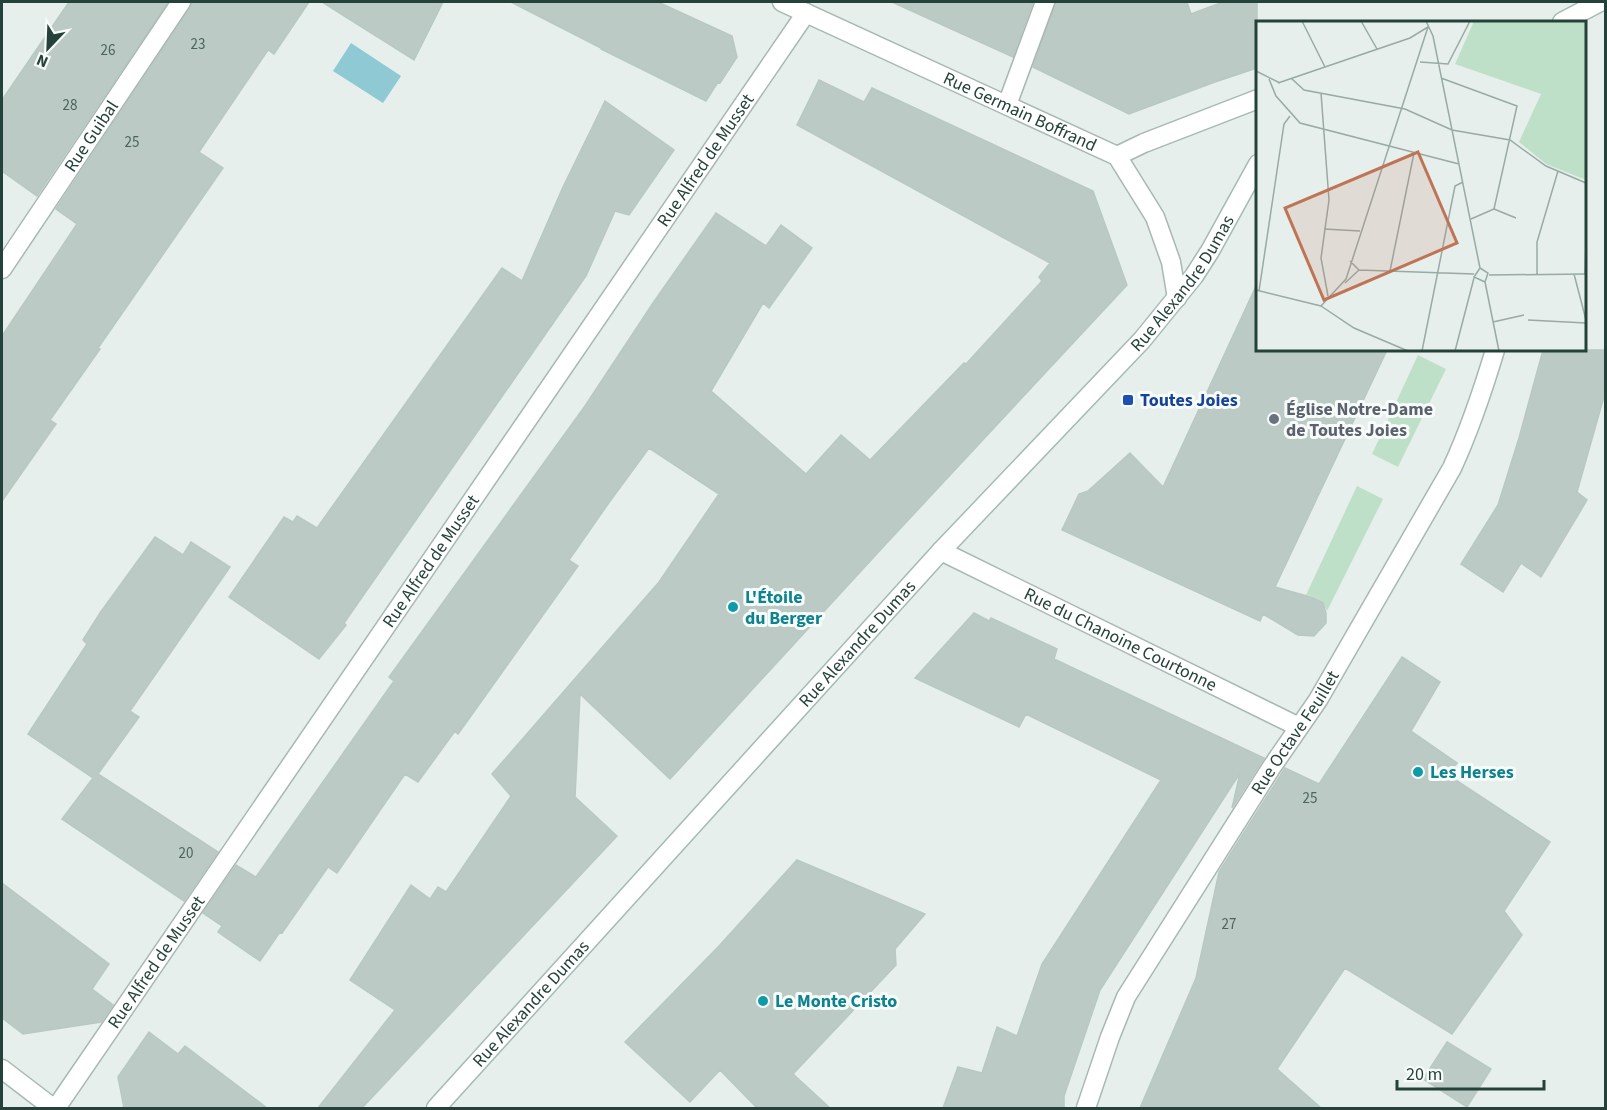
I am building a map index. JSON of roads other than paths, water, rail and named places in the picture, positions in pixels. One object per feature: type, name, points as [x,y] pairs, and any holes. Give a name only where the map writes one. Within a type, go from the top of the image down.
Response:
[{"type":"street","name":"Rue Guibal","points":[[2,269],[181,2]]},
{"type":"street","name":"Rue Germain Boffrand","points":[[782,2],[1117,156],[1155,217],[1171,262],[1177,298]]},
{"type":"street","points":[[1007,105],[1045,2]]},
{"type":"street","points":[[1564,21],[1600,2]]},
{"type":"street","name":"Rue Alfred de Musset","points":[[54,1108],[806,13]]},
{"type":"street","points":[[1117,156],[1143,142],[1256,99]]},
{"type":"street","name":"Rue Alexandre Dumas","points":[[436,1108],[941,551],[1142,340],[1194,276],[1256,166]]},
{"type":"street","name":"Rue Octave Feuillet","points":[[1086,1108],[1110,1036],[1126,997],[1265,778],[1318,700],[1452,468],[1480,399],[1494,351]]},
{"type":"street","name":"Rue du Chanoine Courtonne","points":[[941,551],[1299,727]]},
{"type":"street","points":[[2,1069],[54,1108]]},
{"type":"water","points":[[351,43],[401,76],[383,103],[333,71]]},
{"type":"place","name":"Toutes Joies","points":[[1128,400]]},
{"type":"place","name":"Église Notre-Dame de Toutes Joies","points":[[1274,419]]},
{"type":"place","name":"L'Étoile du Berger","points":[[733,607]]},
{"type":"place","name":"Les Herses","points":[[1418,772]]},
{"type":"place","name":"Le Monte Cristo","points":[[763,1001]]}]
